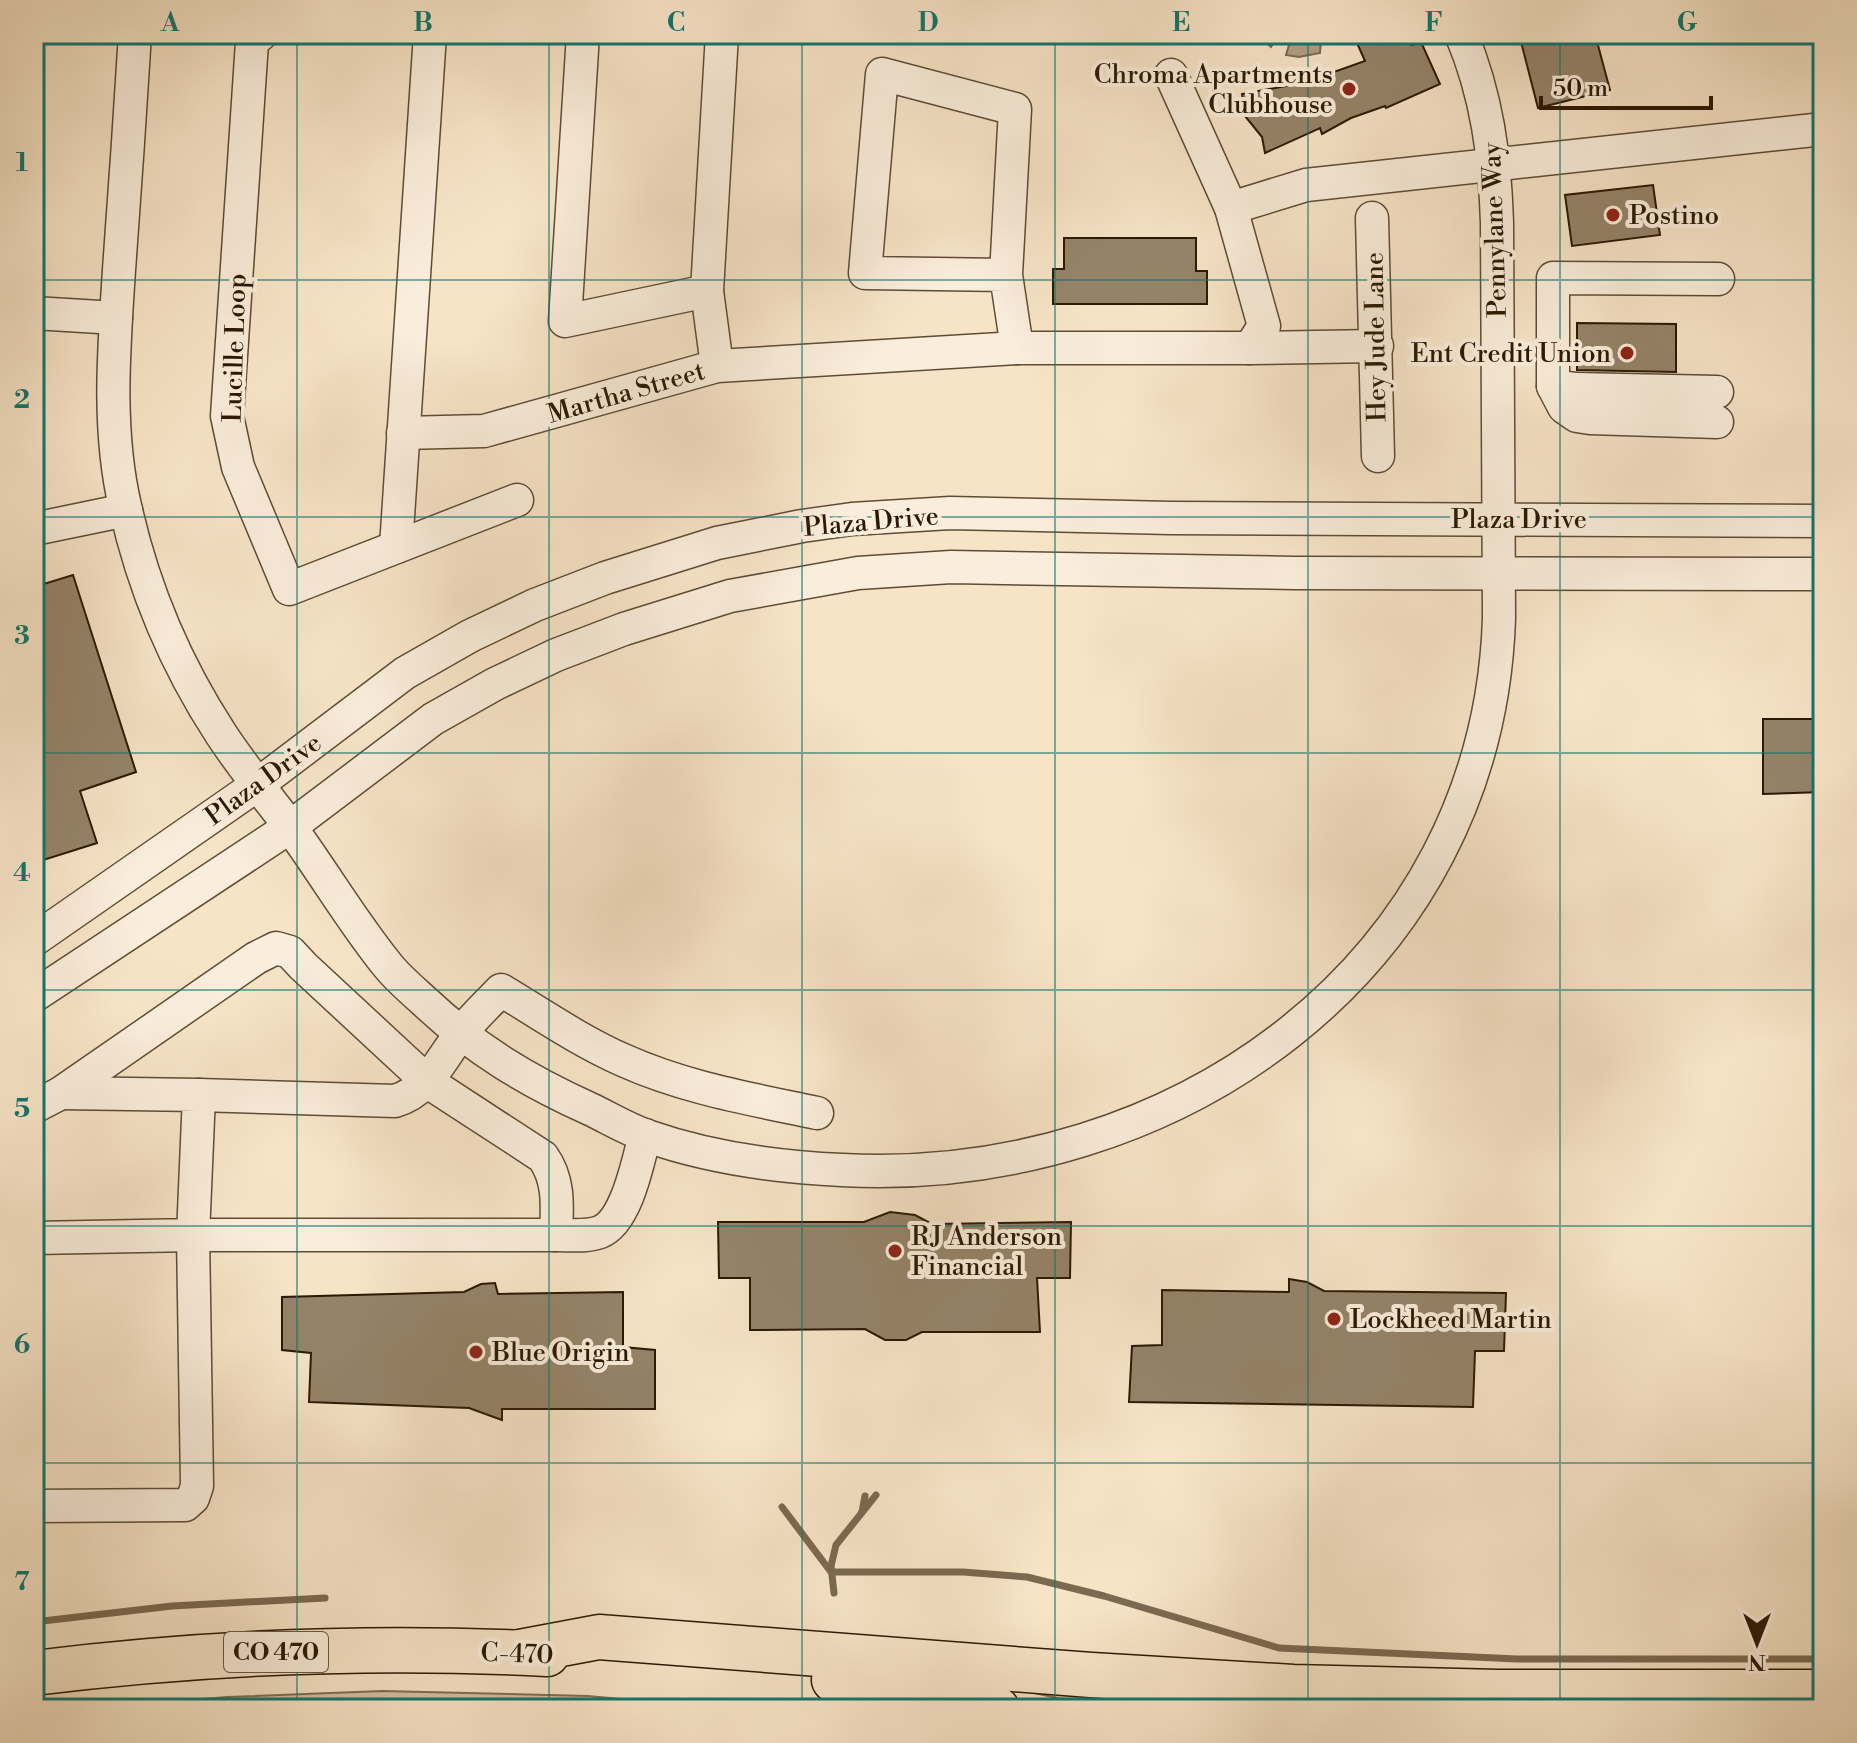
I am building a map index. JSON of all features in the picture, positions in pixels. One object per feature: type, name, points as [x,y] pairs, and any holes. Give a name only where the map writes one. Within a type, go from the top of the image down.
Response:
[{"type":"highway","points":[[519,1652],[599,1637],[1091,1675],[1293,1687],[1473,1692],[1823,1692]]},
{"type":"highway","name":"C-470","points":[[34,1673],[251,1653],[396,1650],[519,1652],[786,1674],[874,1686],[997,1709]]},
{"type":"street","name":"Pennylane Way","points":[[135,34],[116,318],[114,430],[117,467],[151,596],[178,658],[215,725],[390,969],[460,1034],[532,1082],[645,1135],[748,1163],[804,1169],[929,1171],[980,1165],[1062,1147],[1146,1118],[1181,1102],[1255,1058],[1320,1008],[1349,980],[1410,905],[1444,847],[1474,772],[1489,709],[1498,645],[1497,223],[1494,165],[1484,99],[1461,34]]},
{"type":"street","name":"Lucille Loop","points":[[261,34],[252,42],[227,416],[238,467],[289,589],[517,500]]},
{"type":"street","points":[[396,547],[430,34]]},
{"type":"street","points":[[583,34],[565,321],[707,291]]},
{"type":"street","points":[[717,366],[707,291],[722,34]]},
{"type":"street","points":[[1006,275],[865,273],[882,74],[1015,109],[1006,275],[1017,348]]},
{"type":"street","points":[[1171,75],[1231,208],[1264,326],[1250,348]]},
{"type":"street","points":[[1231,208],[1306,185],[1823,129]]},
{"type":"street","name":"Hey Jude Lane","points":[[1372,218],[1378,456]]},
{"type":"street","points":[[1717,407],[1576,389],[1555,392],[1553,278],[1718,279]]},
{"type":"street","points":[[34,313],[116,318]]},
{"type":"street","name":"Martha Street","points":[[403,433],[484,431],[717,366],[1017,348],[1377,346]]},
{"type":"street","points":[[34,529],[126,510]]},
{"type":"street","name":"Plaza Drive","points":[[34,940],[257,785],[405,673],[470,636],[535,605],[605,578],[717,543],[839,521],[950,513],[1186,518],[1823,521]]},
{"type":"street","name":"Plaza Drive","points":[[34,996],[290,827],[433,719],[495,684],[556,655],[610,634],[730,596],[858,573],[951,567],[1499,574],[1823,574]]},
{"type":"street","points":[[48,1100],[256,958],[276,948],[290,952],[428,1082],[543,1157],[552,1169],[557,1196],[556,1235]]},
{"type":"street","points":[[48,1100],[199,1095],[395,1101],[406,1098],[428,1082],[460,1034],[501,990],[589,1044],[668,1078],[721,1094],[817,1113]]},
{"type":"street","points":[[34,1506],[185,1505],[193,1498],[197,1486],[193,1235],[199,1095]]},
{"type":"street","points":[[34,1238],[596,1233],[607,1229],[625,1201],[645,1135]]},
{"type":"shaded area","points":[[1256,34],[1325,34],[1327,41],[1321,40],[1320,53],[1299,57],[1286,55],[1289,45],[1276,38],[1271,47]]},
{"type":"shaded area","points":[[382,1691],[588,1696],[730,1709],[84,1709],[227,1697]]},
{"type":"shaded area","points":[[1025,1691],[1823,1709],[1107,1709]]},
{"type":"building","name":"Chroma Apartments Clubhouse","points":[[1353,34],[1404,34],[1412,45],[1421,42],[1440,84],[1386,108],[1351,118],[1322,134],[1320,128],[1265,153],[1262,137],[1245,116],[1242,94],[1303,83],[1365,61]]},
{"type":"building","points":[[1519,34],[1595,34],[1610,90],[1538,108]]},
{"type":"building","name":"Postino","points":[[1653,185],[1660,235],[1572,246],[1565,195]]},
{"type":"building","points":[[1064,238],[1196,238],[1196,271],[1207,271],[1207,304],[1053,304],[1053,269],[1064,269]]},
{"type":"building","name":"Ent Credit Union","points":[[1577,323],[1676,324],[1676,372],[1577,370]]},
{"type":"building","points":[[73,575],[136,772],[80,791],[97,843],[34,863],[34,587]]},
{"type":"building","points":[[1763,719],[1823,719],[1823,792],[1763,794]]},
{"type":"building","name":"RJ Anderson Financial","points":[[890,1212],[915,1215],[932,1224],[1071,1222],[1070,1278],[1037,1278],[1040,1332],[922,1332],[906,1340],[885,1340],[865,1329],[750,1330],[750,1278],[719,1278],[718,1222],[864,1222]]},
{"type":"building","name":"Lockheed Martin","points":[[1289,1279],[1307,1282],[1324,1291],[1506,1293],[1504,1351],[1475,1351],[1473,1407],[1129,1402],[1132,1346],[1162,1345],[1162,1290],[1289,1292]]},
{"type":"building","name":"Blue Origin","points":[[495,1283],[498,1294],[623,1292],[623,1347],[655,1350],[655,1409],[502,1409],[502,1420],[469,1408],[309,1402],[311,1353],[282,1350],[282,1297],[464,1292],[481,1284]]},
{"type":"waterway","points":[[834,1593],[831,1566],[836,1545],[876,1495]]},
{"type":"waterway","points":[[862,1512],[865,1496]]},
{"type":"waterway","points":[[782,1507],[831,1572],[963,1572],[1027,1577],[1104,1596],[1279,1648],[1517,1659],[1823,1659]]},
{"type":"waterway","points":[[34,1622],[172,1606],[325,1598]]},
{"type":"place","name":"Chroma Apartments Clubhouse","points":[[1349,89]]},
{"type":"place","name":"Postino","points":[[1613,215]]},
{"type":"place","name":"Ent Credit Union","points":[[1627,353]]},
{"type":"place","name":"RJ Anderson Financial","points":[[895,1251]]},
{"type":"place","name":"Lockheed Martin","points":[[1334,1319]]},
{"type":"place","name":"Blue Origin","points":[[476,1352]]}]
